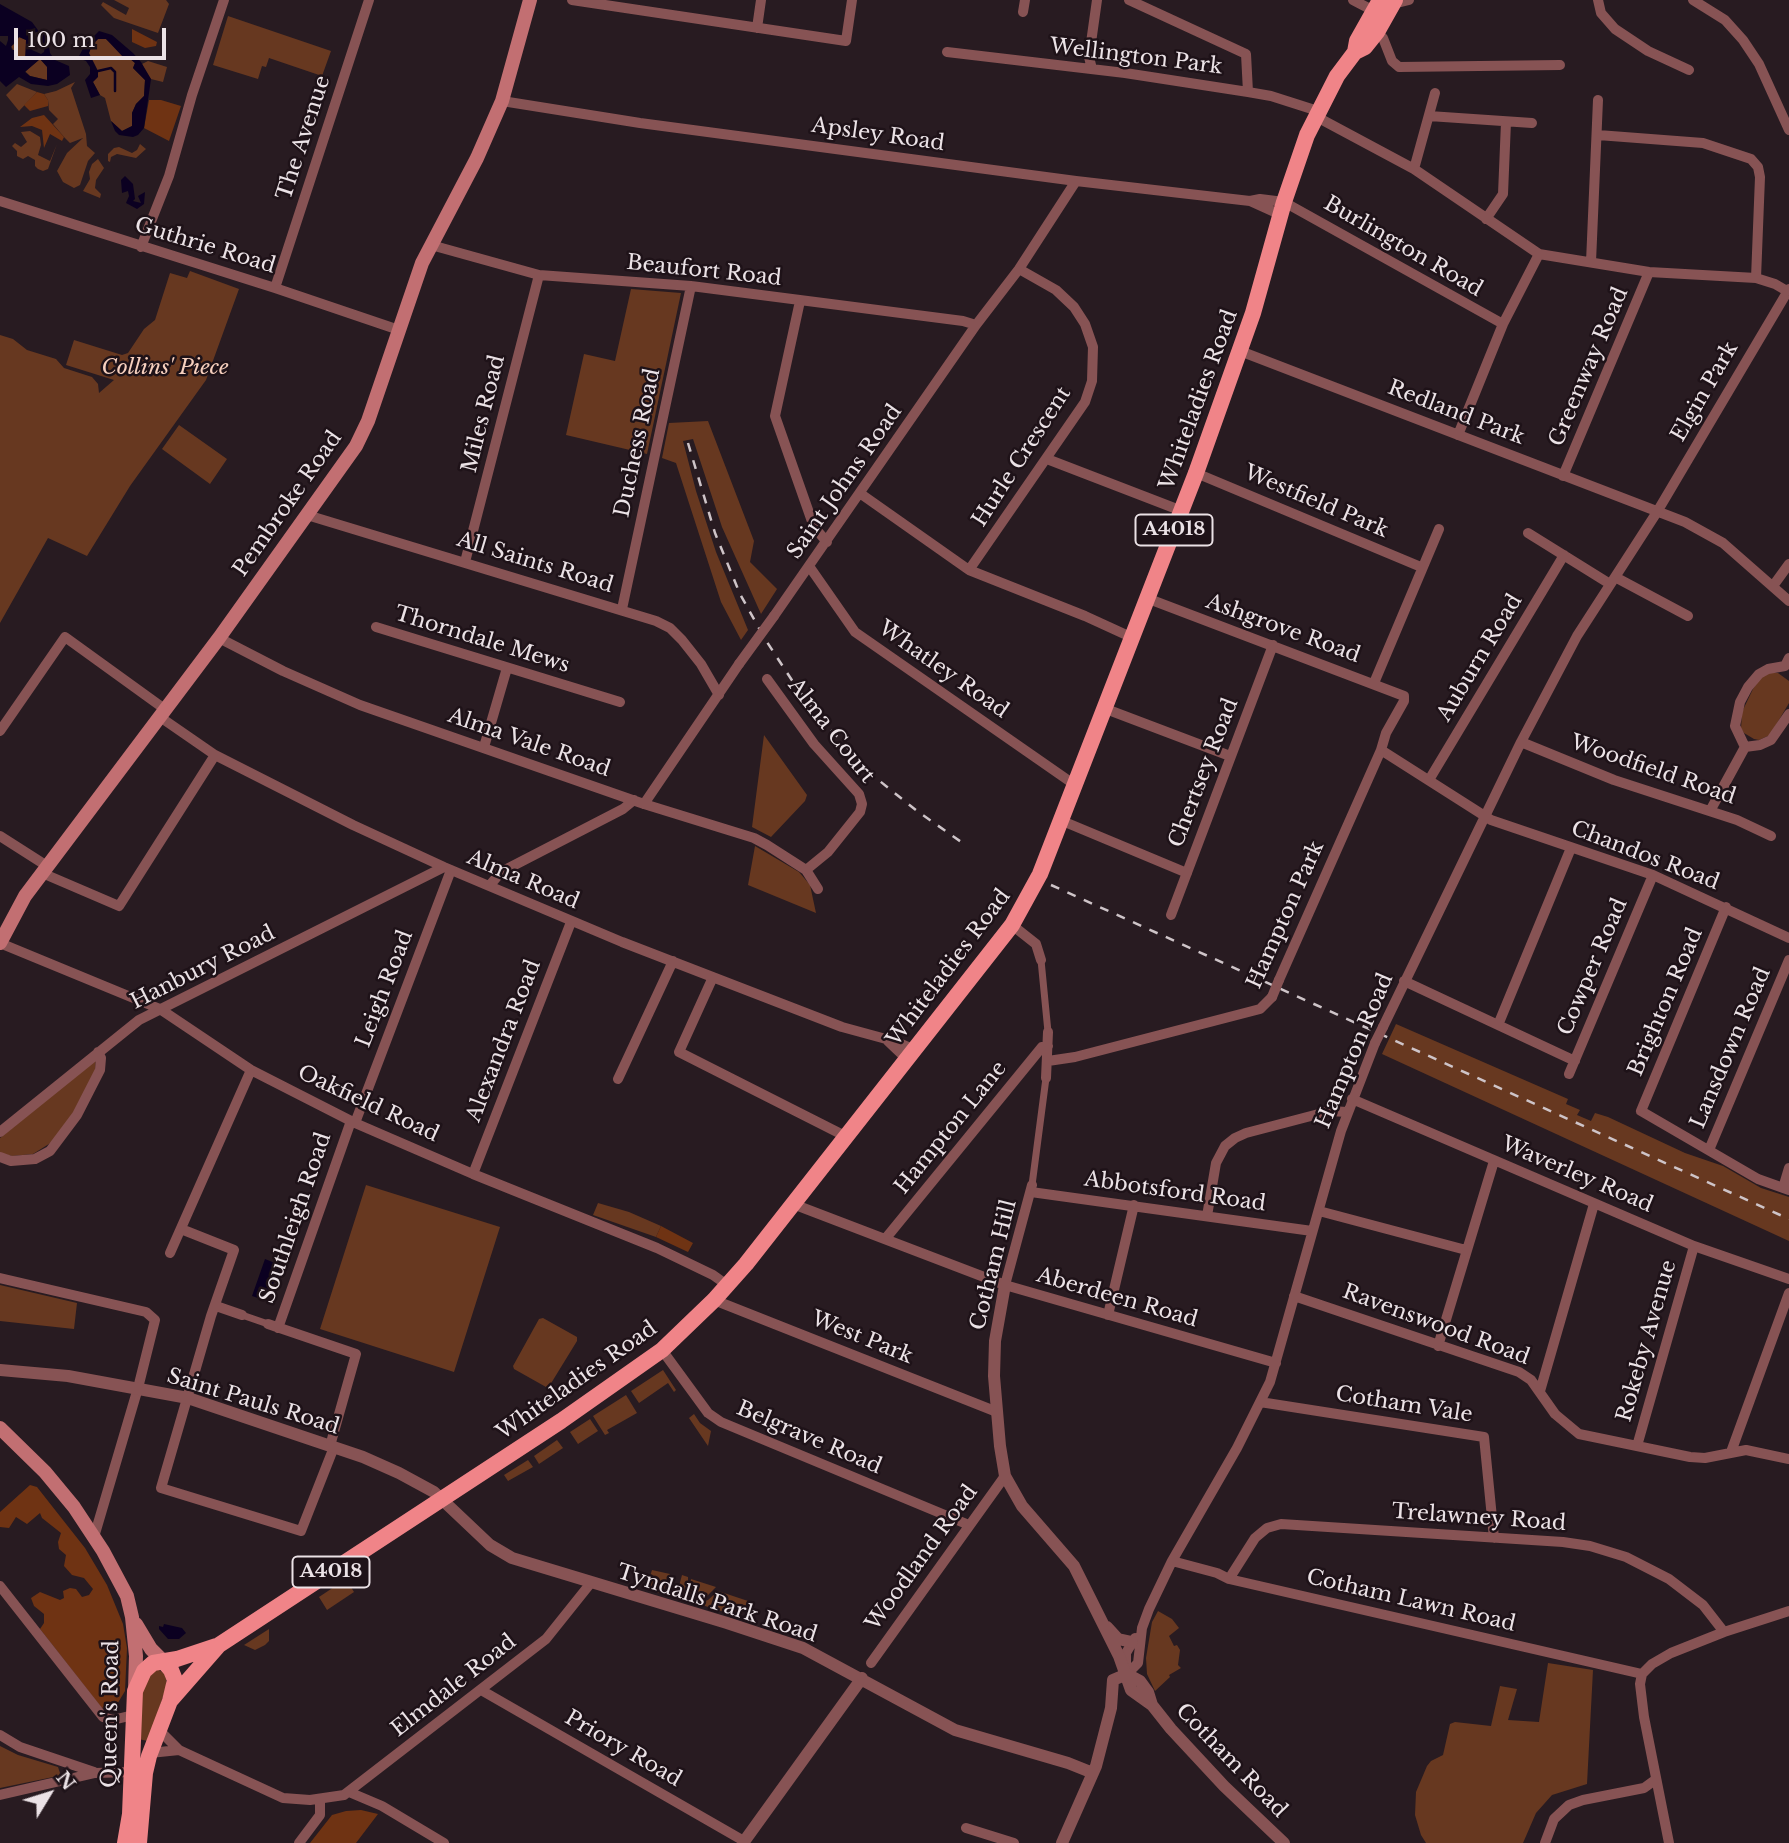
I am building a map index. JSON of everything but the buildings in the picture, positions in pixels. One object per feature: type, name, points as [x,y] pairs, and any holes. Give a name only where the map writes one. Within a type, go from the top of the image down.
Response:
[{"type":"main road","name":"Pembroke Road","points":[[0,943],[25,896],[44,869],[219,638],[356,446],[368,421],[422,263],[477,158],[502,102],[530,0]]},
{"type":"main road","name":"Whiteladies Road","points":[[1355,52],[1365,47],[1377,32],[1391,3]]},
{"type":"main road","name":"Whiteladies Road","points":[[219,1645],[662,1350],[727,1285],[1012,925],[1040,874],[1182,511],[1240,351],[1282,209],[1316,114],[1331,86],[1355,52],[1357,41],[1391,3]]},
{"type":"main road","name":"Queen's Road","points":[[0,1428],[45,1472],[74,1507],[127,1596],[136,1656],[130,1841]]},
{"type":"main road","points":[[132,1617],[146,1642],[163,1661]]},
{"type":"main road","name":"A4018","points":[[135,1690],[144,1671],[153,1663],[177,1659],[219,1645]]},
{"type":"main road","name":"A4018","points":[[170,1701],[219,1645]]},
{"type":"main road","name":"Queen's Road","points":[[130,1841],[150,1753],[175,1680],[163,1661]]},
{"type":"street","points":[[142,247],[169,176],[192,95],[224,0]]},
{"type":"street","name":"The Avenue","points":[[275,288],[369,0]]},
{"type":"street","points":[[572,0],[846,41],[852,0]]},
{"type":"street","points":[[757,28],[761,0]]},
{"type":"street","points":[[1023,12],[1025,0]]},
{"type":"street","points":[[1092,69],[1089,57],[1097,0]]},
{"type":"street","points":[[1129,0],[1245,54],[1248,92]]},
{"type":"street","points":[[1353,0],[1391,3]]},
{"type":"street","points":[[1598,0],[1601,13],[1615,29],[1648,51],[1689,70]]},
{"type":"street","points":[[1693,0],[1724,20],[1743,40],[1759,64],[1789,130]]},
{"type":"street","points":[[1377,32],[1383,38],[1392,61],[1399,67],[1560,65]]},
{"type":"street","name":"Wellington Park","points":[[947,52],[1092,69],[1271,96],[1316,114],[1413,169],[1539,254]]},
{"type":"street","points":[[1413,169],[1435,93]]},
{"type":"street","points":[[1591,262],[1598,100]]},
{"type":"street","name":"Apsley Road","points":[[502,102],[1076,181],[1250,201],[1282,209]]},
{"type":"street","points":[[1429,116],[1532,123]]},
{"type":"street","points":[[1486,219],[1503,194],[1506,122]]},
{"type":"street","points":[[1598,135],[1703,144],[1751,159],[1758,167],[1760,177],[1756,278]]},
{"type":"street","name":"Saint Johns Road","points":[[490,885],[500,872],[639,802],[719,695],[861,494],[976,326],[1019,269],[1076,181]]},
{"type":"street","name":"Guthrie Road","points":[[0,201],[399,330]]},
{"type":"street","name":"Burlington Road","points":[[1282,209],[1503,324]]},
{"type":"street","name":"Beaufort Road","points":[[431,245],[539,275],[691,286],[963,321],[976,326]]},
{"type":"street","points":[[1458,435],[1503,324],[1539,254],[1649,272],[1756,278],[1788,290]]},
{"type":"street","name":"Hurle Crescent","points":[[969,570],[1085,402],[1092,381],[1093,347],[1085,324],[1074,307],[1056,290],[1019,269]]},
{"type":"street","name":"Greenway Road","points":[[1563,476],[1649,272]]},
{"type":"street","name":"Miles Road","points":[[465,562],[539,275]]},
{"type":"street","name":"Duchess Road","points":[[622,609],[691,286]]},
{"type":"street","name":"Elgin Park","points":[[1657,512],[1788,290]]},
{"type":"street","points":[[800,301],[775,416],[814,527],[827,542]]},
{"type":"street","name":"Redland Park","points":[[1240,351],[1694,527],[1723,543],[1789,601]]},
{"type":"street","points":[[1047,458],[1182,511]]},
{"type":"street","name":"Westfield Park","points":[[1196,472],[1421,567]]},
{"type":"street","points":[[861,494],[969,570],[1133,638]]},
{"type":"street","name":"Hampton Road","points":[[1126,1674],[1138,1663],[1142,1628],[1149,1609],[1172,1562],[1237,1448],[1276,1363],[1347,1112],[1375,1043],[1484,816],[1577,636],[1657,512]]},
{"type":"street","name":"All Saints Road","points":[[307,515],[622,609],[670,628],[701,664],[719,695]]},
{"type":"street","points":[[1374,683],[1439,529]]},
{"type":"street","points":[[1528,533],[1612,580],[1688,616]]},
{"type":"street","name":"Auburn Road","points":[[1429,780],[1564,555]]},
{"type":"street","points":[[1773,586],[1789,564]]},
{"type":"street","name":"Whatley Road","points":[[809,566],[855,632],[1075,785]]},
{"type":"street","name":"Ashgrove Road","points":[[1149,598],[1404,696]]},
{"type":"street","name":"Thorndale Mews","points":[[376,627],[620,702]]},
{"type":"street","name":"Alma Road","points":[[0,731],[65,637],[215,755],[353,825],[571,922],[842,1027],[888,1041],[911,1055]]},
{"type":"street","name":"Alma Vale Road","points":[[219,638],[283,671],[360,705],[639,802],[754,838],[806,870],[818,889]]},
{"type":"street","name":"Chertsey Road","points":[[1171,915],[1273,645]]},
{"type":"street","points":[[1745,747],[1735,726],[1740,702],[1759,674],[1768,669],[1788,666]]},
{"type":"street","points":[[484,747],[507,668]]},
{"type":"street","name":"Alma Court","points":[[767,679],[814,744],[859,794],[862,804],[860,811],[828,852],[806,870]]},
{"type":"street","name":"Hampton Park","points":[[1048,1061],[1076,1057],[1260,1009],[1272,997],[1404,696]]},
{"type":"street","points":[[1106,709],[1230,756]]},
{"type":"street","points":[[1745,747],[1760,746],[1771,740],[1789,714]]},
{"type":"street","name":"Woodfield Road","points":[[1521,742],[1614,780],[1737,820],[1771,836]]},
{"type":"street","points":[[1710,811],[1745,747]]},
{"type":"street","points":[[1381,750],[1484,816]]},
{"type":"street","points":[[0,836],[44,869],[119,906],[215,755]]},
{"type":"street","name":"Chandos Road","points":[[1484,816],[1653,875],[1789,938]]},
{"type":"street","points":[[1060,820],[1187,873]]},
{"type":"street","points":[[1498,1025],[1571,848]]},
{"type":"street","name":"Hanbury Road","points":[[0,1132],[139,1020],[447,869]]},
{"type":"street","name":"Leigh Road","points":[[353,1122],[447,869]]},
{"type":"street","name":"Cowper Road","points":[[1569,1074],[1653,875]]},
{"type":"street","name":"Brighton Road","points":[[1709,1150],[1641,1111],[1726,907]]},
{"type":"street","name":"Alexandra Road","points":[[473,1174],[571,922]]},
{"type":"street","name":"Cotham Hill","points":[[1012,925],[1036,944],[1041,960],[1048,1061],[1032,1189],[1005,1285],[995,1341],[994,1376],[1005,1476],[1022,1506],[1074,1566],[1126,1674]]},
{"type":"street","name":"Oakfield Road","points":[[0,943],[160,1009],[251,1070],[353,1122],[657,1248],[713,1275],[727,1285]]},
{"type":"street","name":"Lansdown Road","points":[[1709,1150],[1789,960]]},
{"type":"street","points":[[618,1079],[673,961]]},
{"type":"street","points":[[713,977],[678,1052],[846,1137]]},
{"type":"street","points":[[1404,981],[1575,1061]]},
{"type":"street","name":"Hampton Lane","points":[[886,1238],[1042,1047],[1048,1046]]},
{"type":"street","points":[[0,1157],[11,1161],[35,1159],[50,1151],[78,1115],[100,1070],[101,1058],[98,1052]]},
{"type":"street","points":[[170,1253],[251,1070]]},
{"type":"street","name":"Waverley Road","points":[[1352,1099],[1694,1246],[1789,1279]]},
{"type":"street","points":[[1207,1216],[1216,1163],[1225,1146],[1235,1138],[1330,1111],[1347,1112]]},
{"type":"street","name":"Southleigh Road","points":[[273,1326],[353,1122]]},
{"type":"street","points":[[1709,1150],[1758,1179],[1786,1189],[1789,1168]]},
{"type":"street","points":[[1438,1346],[1494,1161]]},
{"type":"street","name":"Abbotsford Road","points":[[1032,1189],[1312,1230]]},
{"type":"street","name":"Aberdeen Road","points":[[793,1204],[1005,1285],[1276,1363]]},
{"type":"street","points":[[1540,1391],[1594,1204]]},
{"type":"street","points":[[1108,1315],[1134,1205]]},
{"type":"street","points":[[1319,1211],[1465,1251]]},
{"type":"street","points":[[181,1229],[234,1250],[211,1316],[161,1488],[301,1531],[332,1446],[356,1354],[216,1306]]},
{"type":"street","name":"Rokeby Avenue","points":[[1637,1446],[1694,1246]]},
{"type":"street","points":[[0,1278],[152,1315],[155,1325],[94,1537]]},
{"type":"street","points":[[1731,1451],[1789,1293]]},
{"type":"street","name":"Ravenswood Road","points":[[1294,1296],[1519,1372],[1531,1380],[1555,1414],[1579,1434],[1705,1458],[1746,1450],[1789,1459]]},
{"type":"street","name":"West Park","points":[[714,1300],[997,1412]]},
{"type":"street","name":"Belgrave Road","points":[[662,1350],[708,1413],[721,1422],[968,1525]]},
{"type":"street","name":"Saint Pauls Road","points":[[0,1370],[68,1376],[188,1398],[332,1446],[399,1473],[443,1498]]},
{"type":"street","name":"Cotham Vale","points":[[1260,1402],[1484,1437],[1494,1538]]},
{"type":"street","name":"Woodland Road","points":[[871,1663],[1005,1476]]},
{"type":"street","name":"Tyndalls Park Road","points":[[443,1498],[480,1536],[500,1552],[523,1563],[803,1648],[957,1731],[1068,1763],[1077,1762],[1094,1770]]},
{"type":"street","name":"Trelawney Road","points":[[1229,1579],[1255,1538],[1267,1528],[1282,1524],[1563,1542],[1590,1546],[1626,1557],[1681,1587],[1711,1613],[1724,1632]]},
{"type":"street","name":"Cotham Lawn Road","points":[[1172,1562],[1217,1573],[1229,1579],[1642,1674]]},
{"type":"street","name":"Elmdale Road","points":[[179,1750],[283,1798],[323,1799],[346,1793],[546,1639],[590,1584]]},
{"type":"street","points":[[0,1586],[103,1717],[113,1720],[133,1715]]},
{"type":"street","points":[[1669,1843],[1654,1780],[1640,1684],[1642,1674],[1660,1659],[1724,1632],[1789,1611]]},
{"type":"street","points":[[1101,1619],[1118,1639],[1132,1642]]},
{"type":"street","name":"Hampton Road","points":[[1126,1674],[1126,1653],[1142,1628]]},
{"type":"street","points":[[1062,1843],[1094,1770],[1111,1707],[1113,1680],[1126,1674]]},
{"type":"street","name":"Cotham Road","points":[[1126,1674],[1131,1690],[1152,1704],[1199,1760],[1284,1843]]},
{"type":"street","points":[[744,1842],[862,1678]]},
{"type":"street","name":"Priory Road","points":[[481,1690],[744,1842]]},
{"type":"street","points":[[159,1730],[179,1750]]},
{"type":"street","points":[[0,1735],[20,1747],[95,1773]]},
{"type":"street","points":[[150,1753],[179,1750]]},
{"type":"street","points":[[0,1796],[95,1773],[131,1772]]},
{"type":"street","points":[[1545,1843],[1554,1819],[1569,1805],[1644,1788],[1654,1780]]},
{"type":"street","points":[[346,1793],[382,1806],[444,1843]]},
{"type":"street","points":[[299,1843],[320,1815],[323,1799]]},
{"type":"street","points":[[966,1828],[1014,1843]]},
{"type":"green space","points":[[114,0],[166,0],[169,4],[158,33],[114,18],[101,5],[103,2],[126,15],[129,8]]},
{"type":"green space","points":[[228,16],[331,51],[322,76],[269,58],[266,67],[262,66],[258,79],[213,65]]},
{"type":"green space","points":[[19,37],[26,40],[26,59],[17,57],[11,46]]},
{"type":"green space","points":[[98,39],[106,39],[135,63],[133,68],[145,80],[144,96],[132,113],[132,126],[122,131],[111,121],[105,98],[100,95],[93,82],[89,53]]},
{"type":"green space","points":[[40,59],[47,66],[47,80],[30,76],[25,71]]},
{"type":"green space","points":[[148,61],[167,67],[163,82],[151,79],[146,73],[142,64]]},
{"type":"green space","points":[[75,82],[71,88],[86,134],[87,146],[95,153],[88,161],[80,185],[74,188],[63,182],[57,171],[67,153],[83,138],[70,143],[64,137],[53,124],[58,119],[49,110],[44,94]]},
{"type":"green space","points":[[17,84],[37,92],[19,111],[6,95]]},
{"type":"green space","points":[[30,131],[40,137],[38,155],[50,161],[57,144],[48,169],[43,171],[35,166],[35,160],[28,156],[23,159],[17,156],[17,151],[12,146],[15,143],[21,147],[27,142],[21,132]]},
{"type":"green space","points":[[140,144],[146,149],[136,158],[117,154],[108,161],[108,154],[114,148],[119,147],[132,153]]},
{"type":"green space","points":[[98,159],[104,168],[96,180],[95,188],[101,194],[100,198],[83,191],[90,179],[92,164]]},
{"type":"green space","name":"Collins' Piece","points":[[190,271],[239,289],[206,380],[130,486],[87,556],[48,538],[0,623],[0,335],[13,339],[27,350],[56,359],[64,368],[92,377],[98,384],[99,393],[114,380],[66,365],[74,340],[122,355],[128,353],[144,329],[155,320],[170,273],[187,278]]},
{"type":"green space","points":[[631,289],[681,293],[647,454],[566,435],[584,354],[615,361]]},
{"type":"green space","points":[[708,421],[754,541],[750,562],[777,589],[761,614],[722,527],[693,439],[683,441],[716,552],[748,630],[741,640],[721,602],[676,463],[662,458],[669,423]]},
{"type":"green space","points":[[179,425],[227,459],[210,484],[162,449]]},
{"type":"green space","points":[[1778,673],[1789,681],[1789,703],[1770,735],[1759,740],[1741,729],[1742,712],[1753,689],[1762,676]]},
{"type":"green space","points":[[764,735],[807,795],[805,801],[771,837],[752,827]]},
{"type":"green space","points":[[755,846],[799,872],[810,885],[816,913],[748,885]]},
{"type":"green space","points":[[1396,1024],[1568,1099],[1566,1104],[1580,1110],[1577,1115],[1591,1121],[1595,1113],[1608,1117],[1685,1153],[1723,1166],[1761,1188],[1789,1197],[1789,1241],[1382,1054]]},
{"type":"green space","points":[[96,1058],[95,1073],[74,1114],[52,1142],[33,1154],[12,1156],[0,1153],[0,1138]]},
{"type":"green space","points":[[366,1185],[500,1227],[454,1372],[320,1329]]},
{"type":"green space","points":[[598,1203],[629,1212],[661,1226],[656,1237],[593,1215]]},
{"type":"green space","points":[[0,1285],[77,1303],[74,1329],[0,1321]]},
{"type":"green space","points":[[543,1318],[577,1337],[550,1385],[546,1387],[513,1366],[539,1319]]},
{"type":"green space","points":[[663,1370],[676,1390],[674,1392],[668,1383],[639,1403],[631,1391]]},
{"type":"green space","points":[[626,1395],[637,1413],[607,1430],[609,1433],[605,1435],[593,1416]]},
{"type":"green space","points":[[694,1414],[700,1423],[711,1431],[708,1446],[689,1418]]},
{"type":"green space","points":[[590,1419],[598,1431],[578,1444],[570,1432]]},
{"type":"green space","points":[[557,1440],[563,1448],[539,1464],[534,1456]]},
{"type":"green space","points":[[528,1460],[533,1467],[508,1481],[504,1475]]},
{"type":"green space","points":[[652,1570],[670,1574],[662,1594],[646,1589]]},
{"type":"green space","points":[[682,1575],[688,1577],[688,1594],[691,1599],[697,1600],[696,1603],[676,1597]]},
{"type":"green space","points":[[346,1579],[354,1592],[327,1610],[319,1597]]},
{"type":"green space","points":[[691,1579],[716,1587],[705,1598],[695,1598],[689,1592]]},
{"type":"green space","points":[[718,1591],[748,1601],[740,1617],[702,1605]]},
{"type":"green space","points":[[1158,1611],[1172,1619],[1179,1628],[1169,1636],[1174,1646],[1177,1645],[1180,1650],[1178,1665],[1181,1668],[1169,1675],[1155,1691],[1147,1674],[1146,1658],[1152,1622]]},
{"type":"green space","points":[[269,1629],[269,1641],[265,1645],[255,1650],[244,1645]]},
{"type":"green space","points":[[1548,1663],[1593,1670],[1587,1784],[1552,1795],[1536,1813],[1523,1843],[1426,1843],[1415,1815],[1416,1792],[1427,1766],[1443,1755],[1450,1724],[1455,1722],[1491,1726],[1500,1686],[1517,1689],[1508,1720],[1539,1722]]},
{"type":"green space","points":[[153,1670],[165,1674],[167,1685],[148,1741],[138,1739],[142,1687]]},
{"type":"green space","points":[[0,1746],[18,1755],[58,1767],[60,1773],[58,1776],[0,1788]]},
{"type":"shaded area","points":[[0,4],[32,22],[40,33],[44,34],[50,53],[55,60],[69,66],[70,75],[57,84],[48,86],[31,84],[19,77],[6,87],[0,81],[0,41],[6,46],[8,36],[0,36]],"holes":[[[31,30],[37,32],[45,46],[41,54],[32,50],[28,35]],[[19,37],[26,40],[25,59],[17,57],[16,50],[11,47]],[[40,59],[47,67],[47,80],[25,72]]]},
{"type":"shaded area","points":[[132,29],[157,42],[156,46],[145,48],[132,42]]},
{"type":"shaded area","points":[[99,31],[112,35],[133,53],[151,79],[144,128],[133,137],[119,135],[111,121],[122,131],[132,126],[132,113],[144,96],[145,80],[133,68],[135,63],[128,57],[123,57],[106,39],[98,39],[89,53],[98,71],[98,77],[93,82],[100,95],[91,98],[85,80],[90,74],[90,67],[86,61],[78,58],[85,45]]},
{"type":"shaded area","points":[[37,92],[44,94],[48,106],[30,111],[24,105]]},
{"type":"shaded area","points":[[149,100],[161,100],[181,106],[169,141],[144,128]]},
{"type":"shaded area","points":[[44,115],[64,137],[62,141],[50,134],[44,148],[42,130],[32,126],[20,127],[32,118]]},
{"type":"shaded area","points":[[125,176],[133,184],[133,201],[141,203],[138,196],[145,192],[144,204],[137,209],[126,203],[128,191],[122,193],[121,180]]},
{"type":"shaded area","points":[[661,1226],[693,1243],[688,1252],[656,1237]]},
{"type":"shaded area","points":[[265,1259],[280,1265],[267,1301],[252,1296]]},
{"type":"shaded area","points":[[30,1485],[37,1487],[85,1548],[107,1585],[123,1624],[127,1648],[125,1691],[116,1706],[107,1710],[101,1707],[40,1629],[44,1623],[44,1614],[34,1606],[31,1598],[40,1592],[60,1600],[64,1598],[63,1591],[70,1588],[76,1589],[82,1597],[89,1595],[93,1589],[84,1578],[72,1575],[64,1566],[66,1555],[59,1549],[58,1542],[61,1533],[42,1518],[40,1513],[27,1524],[16,1517],[9,1528],[0,1527],[0,1512]]},
{"type":"shaded area","points":[[164,1624],[182,1628],[186,1633],[179,1639],[168,1639],[159,1629],[159,1626],[163,1627]]},
{"type":"shaded area","points":[[361,1810],[378,1814],[356,1843],[310,1843],[332,1815]]},
{"type":"waterway","points":[[98,71],[111,68],[115,72],[115,91]]},
{"type":"railway","points":[[688,443],[715,533],[740,594],[797,688],[871,774],[967,846]]},
{"type":"railway","points":[[1051,885],[1789,1219]]}]
